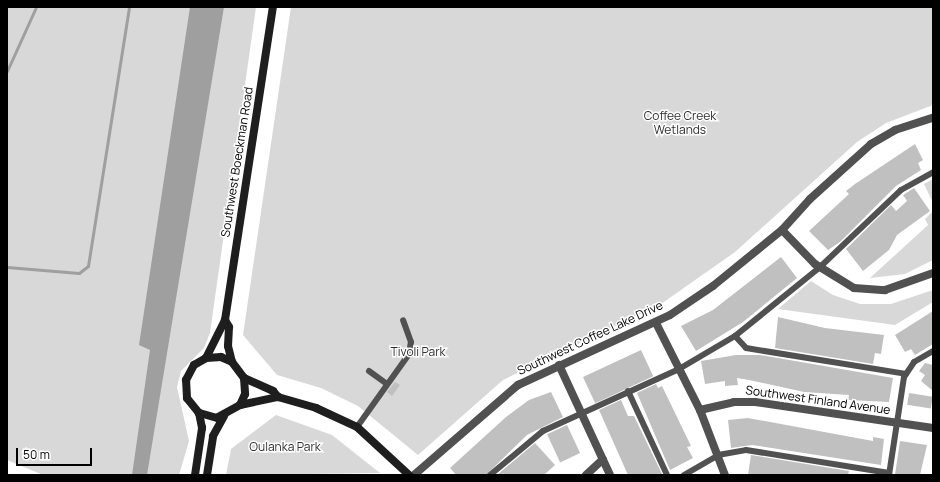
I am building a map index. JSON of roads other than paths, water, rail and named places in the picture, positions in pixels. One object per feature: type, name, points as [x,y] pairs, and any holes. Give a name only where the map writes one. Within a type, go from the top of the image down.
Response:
[{"type":"main road","name":"Southwest Boeckman Road","points":[[195,475],[203,434],[199,413],[187,398],[186,380],[194,365],[206,358],[225,320],[273,7]]},
{"type":"main road","name":"Southwest Boeckman Road","points":[[225,320],[229,327],[228,346],[232,362],[244,378]]},
{"type":"main road","points":[[206,358],[221,358],[232,362]]},
{"type":"main road","points":[[240,405],[245,394],[244,378],[273,391],[278,397]]},
{"type":"main road","points":[[207,475],[213,436],[224,416],[240,405],[278,397],[316,408],[357,427],[409,475]]},
{"type":"main road","points":[[199,413],[210,417],[224,416]]},
{"type":"street","name":"Southwest Coffee Lake Drive","points":[[414,475],[518,385],[559,365],[656,323],[713,286],[782,230],[810,199],[871,144],[895,130],[933,118]]},
{"type":"street","points":[[782,230],[819,268],[842,283],[868,290],[898,288],[933,273]]},
{"type":"street","points":[[656,323],[700,410],[725,475]]},
{"type":"street","points":[[559,365],[580,414],[610,475]]},
{"type":"street","name":"Southwest Finland Avenue","points":[[700,410],[734,402],[755,402],[933,428]]},
{"type":"street","points":[[586,475],[603,459]]},
{"type":"lane","points":[[490,475],[543,431],[679,368],[735,336],[819,268],[902,190],[933,172]]},
{"type":"lane","points":[[357,427],[411,348],[403,320]]},
{"type":"lane","points":[[735,336],[746,348],[906,374]]},
{"type":"lane","points":[[684,475],[718,455],[752,451],[889,474],[906,374],[914,362],[933,351]]},
{"type":"lane","points":[[369,371],[387,384]]},
{"type":"lane","points":[[628,391],[667,475]]},
{"type":"waterway","points":[[7,71],[36,7]]},
{"type":"waterway","points":[[7,267],[79,273],[88,266],[129,7]]},
{"type":"park label","name":"Coffee Creek Wetlands","points":[[680,123]]},
{"type":"park label","name":"Tivoli Park","points":[[418,352]]},
{"type":"park label","name":"Oulanka Park","points":[[285,447]]}]
